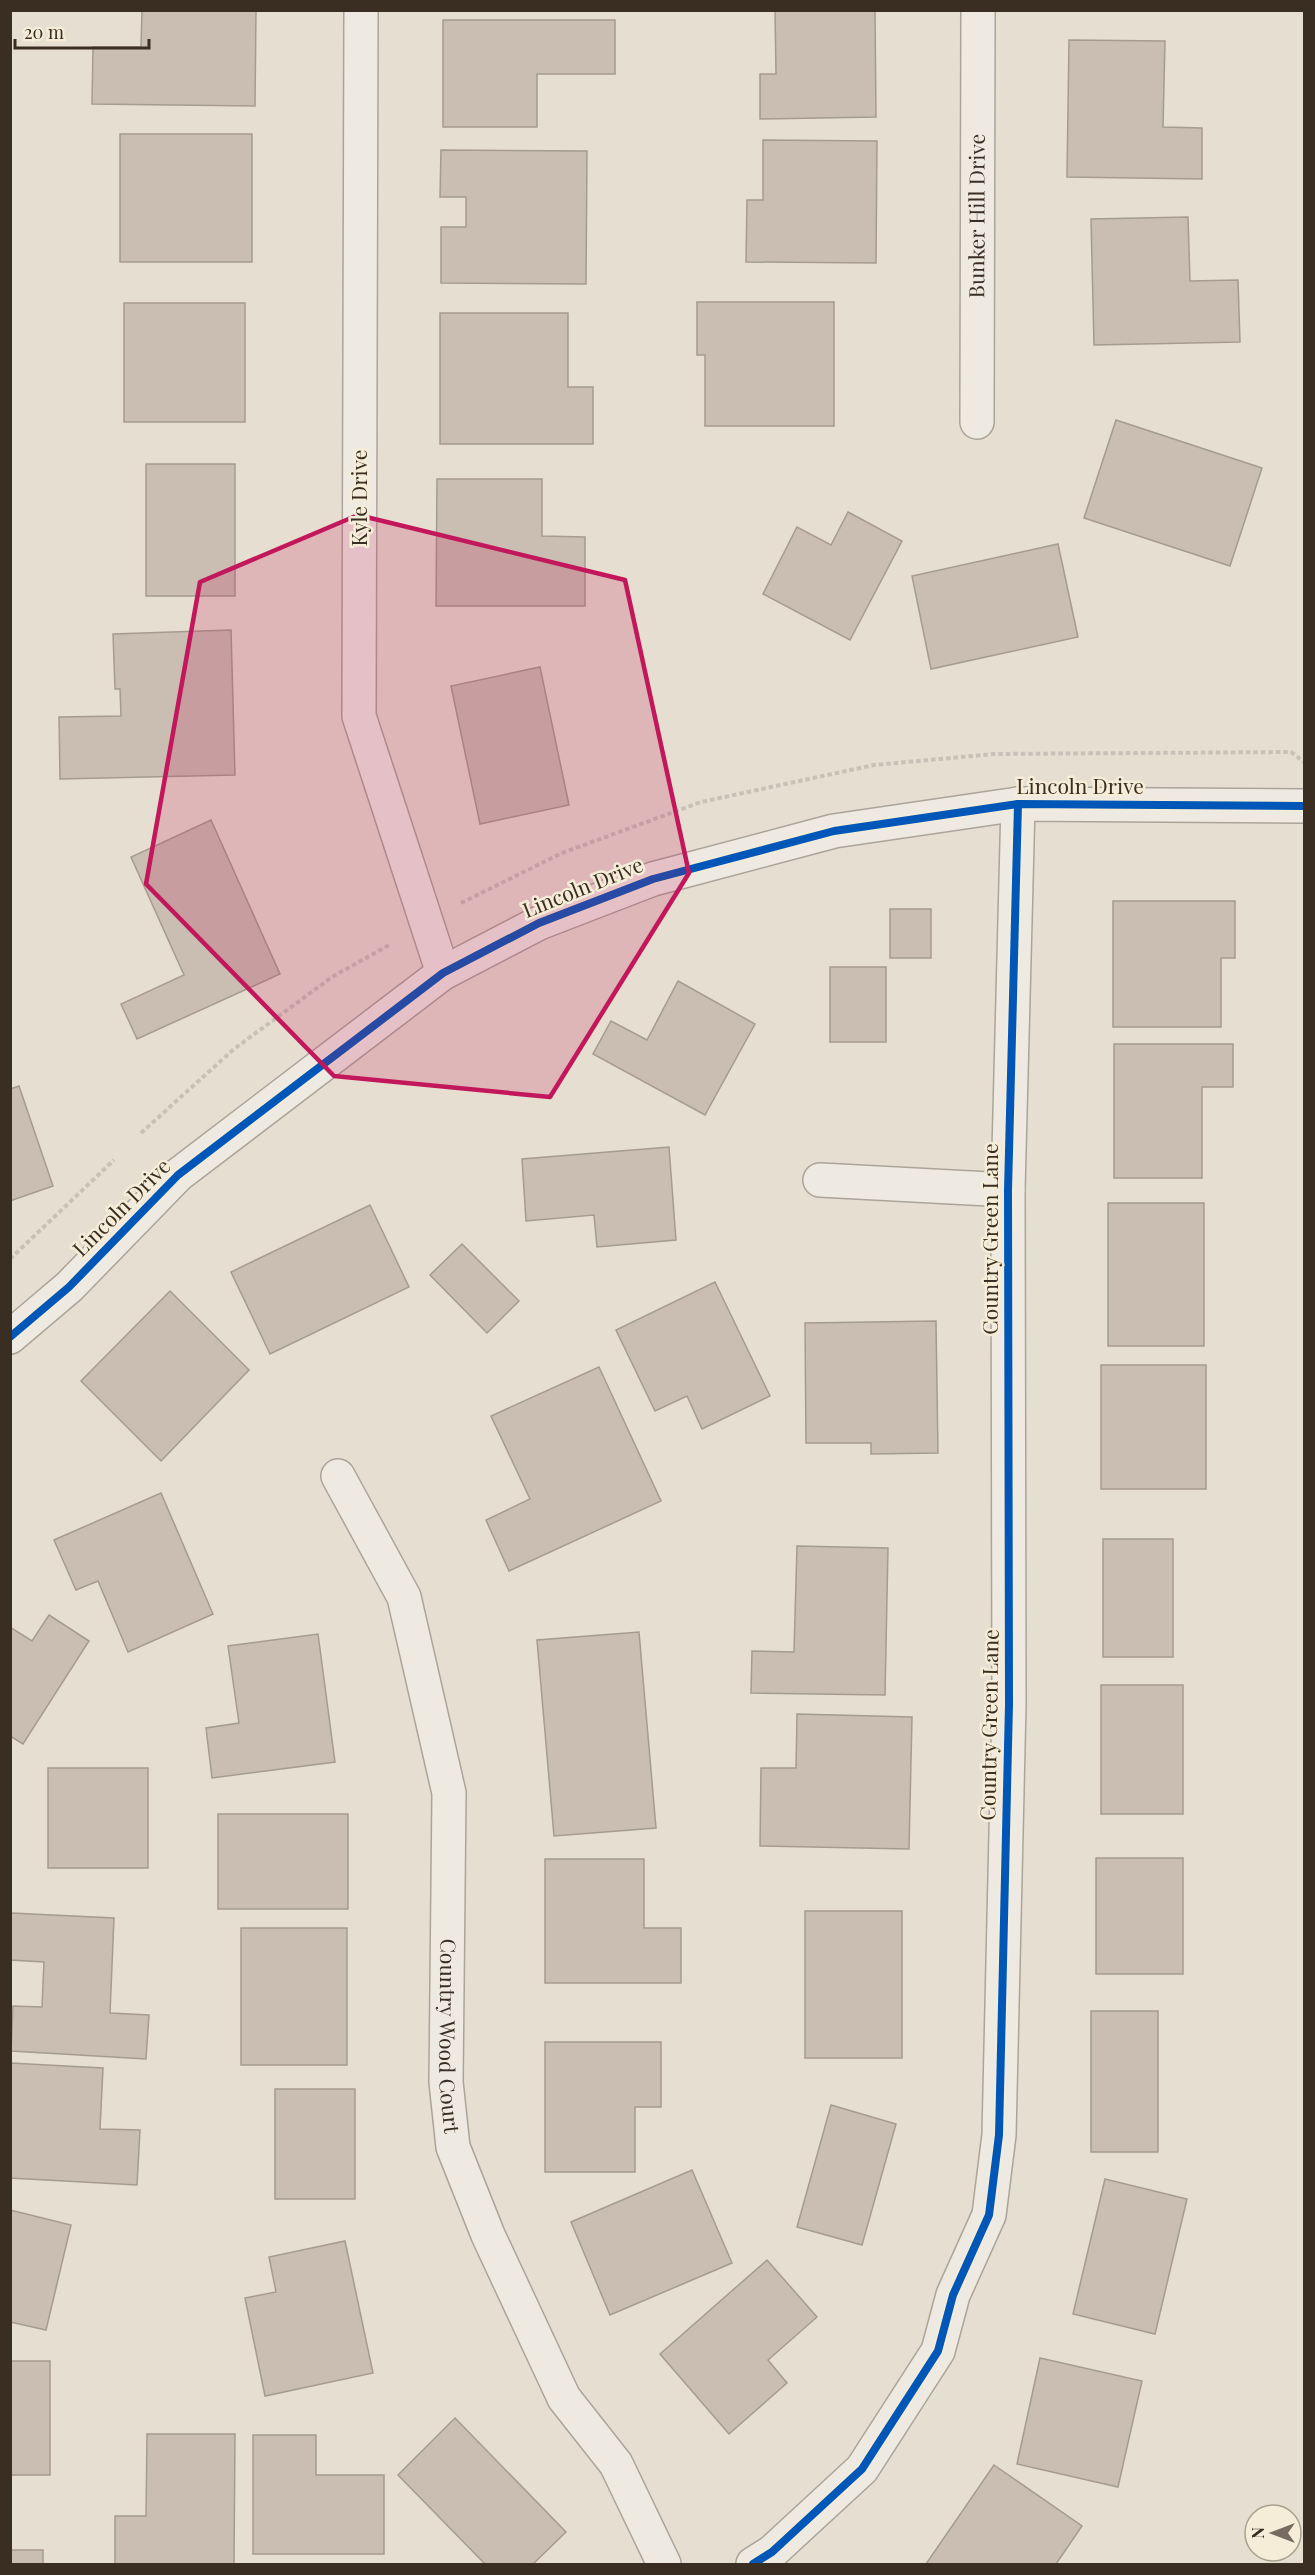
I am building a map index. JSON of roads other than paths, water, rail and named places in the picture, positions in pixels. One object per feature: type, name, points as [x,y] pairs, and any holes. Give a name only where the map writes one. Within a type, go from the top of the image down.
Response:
[{"type":"street","name":"Kyle Drive","points":[[361,10],[359,716],[443,973]]},
{"type":"street","name":"Bunker Hill Drive","points":[[977,422],[978,10]]},
{"type":"street","name":"Lincoln Drive","points":[[10,1337],[69,1287],[178,1175],[443,973],[539,923],[653,879],[834,831],[1018,804],[1305,806]]},
{"type":"street","name":"Country Green Lane","points":[[753,2565],[772,2552],[862,2469],[939,2351],[952,2295],[989,2215],[999,2135],[1009,1716],[1008,1190],[1018,804]]},
{"type":"street","points":[[820,1180],[1008,1190]]},
{"type":"street","name":"Country Wood Court","points":[[338,1476],[404,1597],[449,1793],[446,2082],[453,2147],[488,2235],[564,2398],[616,2464],[664,2565]]}]
